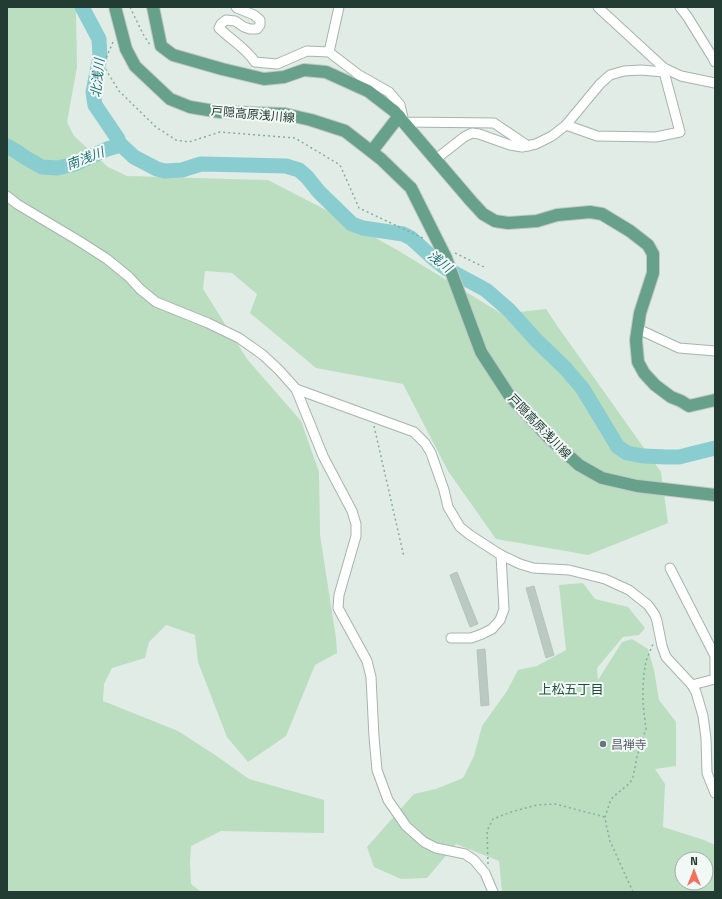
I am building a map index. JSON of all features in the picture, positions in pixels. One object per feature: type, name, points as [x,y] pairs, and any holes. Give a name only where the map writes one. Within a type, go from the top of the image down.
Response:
[{"type":"main road","name":"戸隠高原浅川線","points":[[115,7],[126,49],[135,66],[170,99],[190,107],[220,112],[285,114],[311,120],[345,131],[381,159],[411,188],[446,258],[481,352],[509,395],[548,437],[579,465],[602,478],[638,486],[715,496]]},
{"type":"main road","points":[[154,7],[161,46],[173,55],[222,69],[264,78],[284,77],[304,70],[326,72],[368,91],[394,111],[471,201],[484,214],[496,222],[508,223],[537,220],[557,215],[590,212],[602,214],[630,231],[648,245],[653,254],[653,273],[640,313],[636,340],[638,362],[644,373],[655,385],[671,397],[689,406],[715,400]]},
{"type":"main road","points":[[372,152],[401,119]]},
{"type":"street","points":[[236,7],[254,15],[260,20],[260,24],[257,29],[250,29],[235,21],[226,20],[219,28],[244,48],[252,56],[255,62],[277,64],[307,51],[329,52],[359,75],[388,92],[400,105],[401,119],[494,123],[528,146]]},
{"type":"street","points":[[329,52],[339,7]]},
{"type":"street","points":[[566,125],[597,136],[656,137],[680,132],[664,70],[598,7]]},
{"type":"street","points":[[680,7],[714,59]]},
{"type":"street","points":[[436,159],[464,137],[472,133],[510,145],[522,147],[536,144],[552,136],[566,125],[600,84],[610,75],[624,71],[664,70],[681,76],[715,81]]},
{"type":"street","points":[[7,196],[17,204],[80,241],[107,259],[129,276],[140,289],[156,302],[208,323],[239,338],[263,355],[296,389],[323,456],[352,511],[356,524],[356,536],[340,595],[338,608],[367,661],[371,676],[377,770],[388,800],[406,826],[424,842],[436,848],[465,854],[474,860],[485,873],[493,892]]},
{"type":"street","points":[[638,329],[679,348],[715,351]]},
{"type":"street","points":[[296,389],[414,432],[425,443],[431,453],[444,490],[448,507],[460,527],[501,555],[533,568],[569,570],[605,579],[629,590],[648,605],[655,615],[666,657],[692,685],[696,692],[703,716],[706,738],[707,773],[715,793]]},
{"type":"street","points":[[452,638],[471,638],[482,634],[492,629],[500,620],[504,609],[501,555]]},
{"type":"street","points":[[670,568],[715,656],[715,680],[692,685]]},
{"type":"path","points":[[130,7],[150,45],[161,46]]},
{"type":"path","points":[[116,36],[103,65],[119,91],[156,128],[176,140],[189,142],[220,132],[295,138],[340,165],[359,208],[431,242]]},
{"type":"path","points":[[452,252],[486,268]]},
{"type":"path","points":[[372,417],[404,557]]},
{"type":"path","points":[[633,892],[610,841],[605,817],[610,802],[630,783],[633,777],[639,749],[646,729],[643,704],[643,687],[646,661],[652,645],[660,632]]},
{"type":"path","points":[[485,873],[488,866],[487,831],[493,819],[537,804],[555,804],[605,817]]},
{"type":"green space","points":[[7,7],[77,7],[77,67],[67,122],[74,136],[108,167],[127,176],[268,180],[399,251],[502,314],[546,309],[661,472],[668,523],[588,555],[496,539],[448,471],[403,384],[316,368],[250,313],[257,294],[232,273],[205,271],[203,289],[247,359],[301,421],[319,472],[320,535],[337,653],[315,665],[286,736],[248,762],[227,737],[198,662],[195,635],[166,625],[149,642],[145,658],[112,668],[104,684],[103,701],[178,731],[249,779],[324,800],[324,833],[221,831],[191,846],[191,884],[201,892],[7,892]]},
{"type":"green space","points":[[583,583],[595,599],[628,607],[645,628],[639,635],[623,637],[597,668],[598,680],[622,642],[632,639],[648,649],[654,670],[659,700],[676,722],[676,766],[655,769],[665,784],[663,827],[715,845],[715,892],[502,892],[499,861],[456,844],[427,878],[401,879],[374,867],[367,847],[414,794],[436,789],[463,778],[474,756],[482,726],[507,691],[518,670],[537,666],[566,650],[559,585]]},
{"type":"building","points":[[457,572],[478,624],[470,627],[450,575]]},
{"type":"building","points":[[534,586],[554,655],[546,658],[526,588]]},
{"type":"building","points":[[485,649],[489,705],[481,706],[477,650]]},
{"type":"waterway","name":"浅川","points":[[82,7],[99,39],[100,57],[93,92],[95,105],[118,139],[119,143],[134,157],[157,169],[165,171],[182,170],[201,164],[286,166],[299,170],[352,224],[363,228],[403,234],[411,238],[447,269],[486,290],[509,310],[536,340],[566,369],[583,389],[618,447],[627,453],[643,456],[667,457],[679,457],[715,448]]},
{"type":"waterway","name":"南浅川","points":[[7,146],[42,167],[57,168],[75,164],[107,149],[121,145]]},
{"type":"place","name":"昌禅寺","points":[[603,744]]},
{"type":"district","name":"上松五丁目","points":[[571,689]]},
{"type":"water label","name":"北浅川","points":[[97,78]]}]
